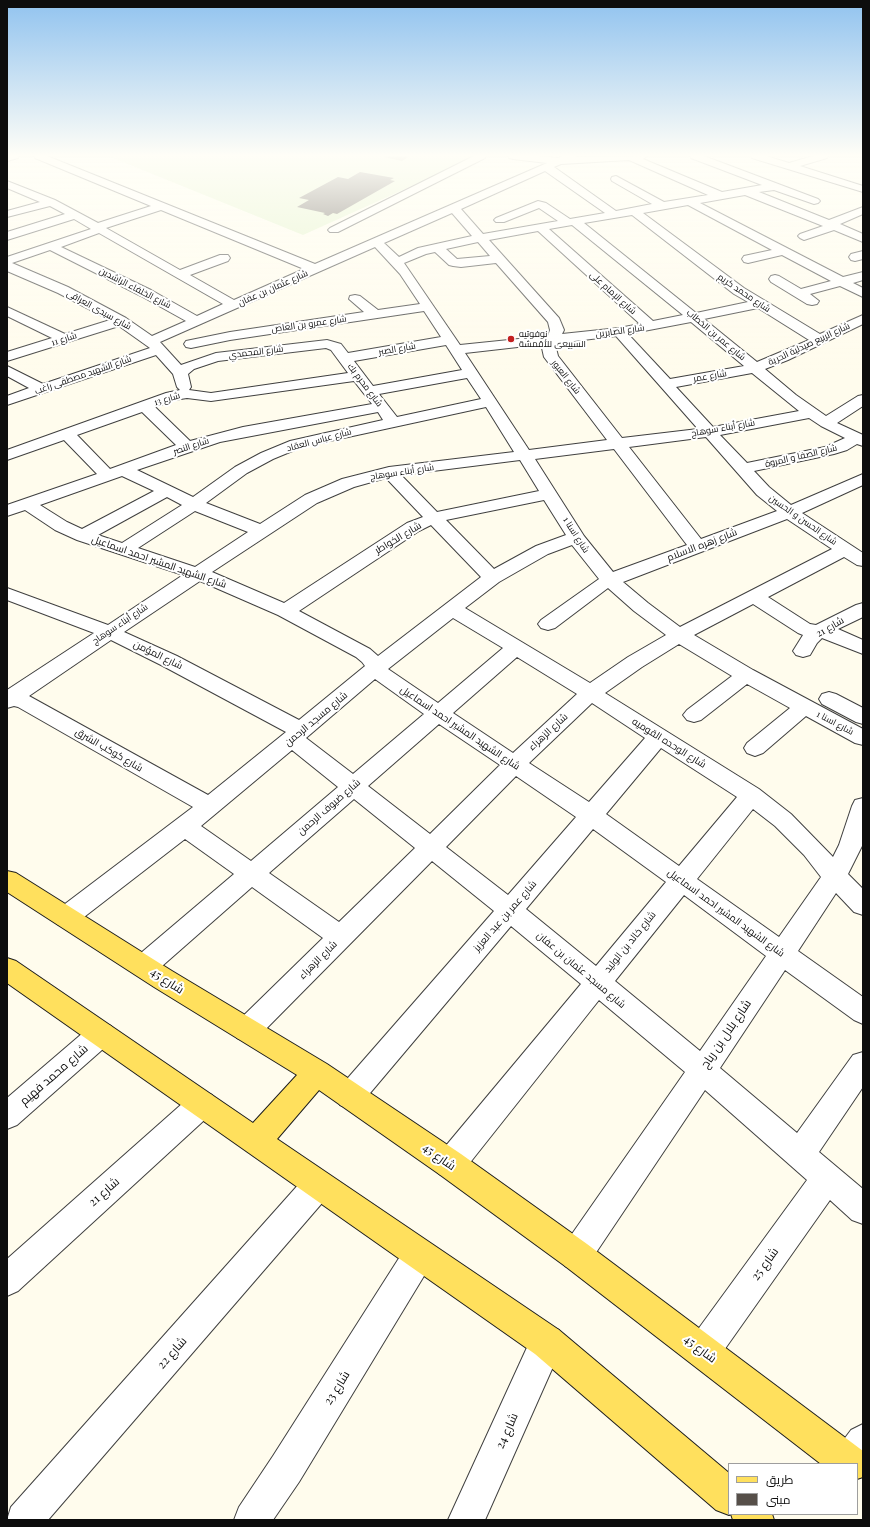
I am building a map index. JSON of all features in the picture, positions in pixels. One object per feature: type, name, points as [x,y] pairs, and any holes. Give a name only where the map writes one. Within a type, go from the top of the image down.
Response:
[{"type":"main road","name":"شارع 45","points":[[7,880],[163,979],[317,1073],[450,1164],[576,1255],[703,1351],[856,1463]]},
{"type":"main road","points":[[7,969],[547,1342],[728,1496]]},
{"type":"main road","points":[[256,1141],[317,1073]]},
{"type":"street","points":[[7,236],[35,227]]},
{"type":"street","points":[[213,227],[315,269]]},
{"type":"street","points":[[334,230],[339,227]]},
{"type":"street","name":"شارع عثمان بن عفان","points":[[155,345],[197,321],[407,227]]},
{"type":"street","name":"شارع العبور","points":[[472,227],[479,238],[554,321],[557,330],[549,348],[551,358],[698,547]]},
{"type":"street","points":[[398,262],[437,247],[539,227]]},
{"type":"street","name":"شارع الإمام على","points":[[540,227],[651,326]]},
{"type":"street","name":"شارع عمر بن الخطاب","points":[[577,227],[695,318],[810,413],[860,440]]},
{"type":"street","name":"شارع محمد كريم","points":[[655,227],[721,278],[759,304],[819,340]]},
{"type":"street","points":[[738,227],[863,293]]},
{"type":"street","points":[[804,236],[826,227]]},
{"type":"street","points":[[837,227],[863,238]]},
{"type":"street","points":[[7,261],[99,228],[234,305]]},
{"type":"street","name":"شارع اسنا 1","points":[[377,242],[398,262],[472,373],[576,537],[591,558],[610,580],[641,608],[679,635],[746,675],[863,738]]},
{"type":"street","name":"شارع الخلفاء الراشدين","points":[[50,246],[146,293],[197,321]]},
{"type":"street","points":[[437,247],[453,262],[461,263],[498,259]]},
{"type":"street","points":[[748,258],[782,251]]},
{"type":"street","points":[[180,274],[224,258]]},
{"type":"street","name":"شارع سيدى العراقى","points":[[7,266],[63,290],[121,321],[155,345],[180,373],[187,394]]},
{"type":"street","points":[[800,293],[863,276]]},
{"type":"street","points":[[775,279],[817,304]]},
{"type":"street","points":[[210,291],[223,287]]},
{"type":"street","points":[[355,298],[376,315]]},
{"type":"street","name":"شارع الصابرين","points":[[453,345],[553,339],[619,332],[759,304]]},
{"type":"street","name":"شارع عمرو بن العاص","points":[[191,344],[230,336],[428,307]]},
{"type":"street","points":[[7,311],[64,339]]},
{"type":"street","points":[[212,314],[230,336]]},
{"type":"street","points":[[838,315],[861,320]]},
{"type":"street","name":"شارع الربيع صيدلية الحرية","points":[[755,368],[783,358],[861,320]]},
{"type":"street","name":"شارع 11","points":[[7,357],[121,321]]},
{"type":"street","name":"شارع الحسن و الحسين","points":[[619,332],[763,491],[789,512],[854,555]]},
{"type":"street","name":"شارع المحمدي","points":[[180,373],[189,366],[216,357],[321,344],[340,353]]},
{"type":"street","name":"شارع الشهيد مصطفى راغب","points":[[7,401],[155,345]]},
{"type":"street","name":"شارع الصبر","points":[[340,353],[453,345]]},
{"type":"street","name":"شارع محرم بك","points":[[340,353],[393,422]]},
{"type":"street","name":"شارع عمر","points":[[666,384],[755,368]]},
{"type":"street","points":[[7,370],[41,389]]},
{"type":"street","points":[[369,391],[472,373]]},
{"type":"street","name":"شارع 13","points":[[7,455],[171,396],[187,394],[211,397],[358,376]]},
{"type":"street","points":[[826,423],[862,401]]},
{"type":"street","name":"شارع عباس العقاد","points":[[126,549],[242,470],[267,456],[308,441],[490,402]]},
{"type":"street","points":[[145,406],[187,447]]},
{"type":"street","name":"شارع النصر","points":[[7,511],[187,447],[243,432],[381,407]]},
{"type":"street","name":"شارع أبناء سوهاج","points":[[8,698],[305,503],[329,491],[368,477],[389,472],[524,454],[709,432],[810,413]]},
{"type":"street","points":[[67,434],[107,475]]},
{"type":"street","name":"شارع الصفا و المروة","points":[[743,469],[828,451],[860,440]]},
{"type":"street","points":[[123,470],[166,492],[262,530]]},
{"type":"street","points":[[389,472],[492,578]]},
{"type":"street","name":"شارع زهره الاسلام","points":[[548,624],[599,586],[610,580],[858,486]]},
{"type":"street","points":[[83,536],[166,492]]},
{"type":"street","name":"شارع الخواطر","points":[[285,611],[407,530],[434,518],[454,512],[549,494]]},
{"type":"street","name":"شارع الشهيد المشير احمد اسماعيل","points":[[27,504],[42,516],[83,536],[197,573],[285,611],[363,652],[388,680],[591,815],[863,1012]]},
{"type":"street","name":"شارع مسجد الرحمن","points":[[66,917],[185,827],[376,668],[492,578],[542,550],[576,537]]},
{"type":"street","name":"شارع الزهراء","points":[[248,1030],[544,734],[591,693],[635,662],[679,635],[754,596],[854,555]]},
{"type":"street","name":"شارع المؤمن","points":[[7,594],[109,632],[170,661],[297,735]]},
{"type":"street","points":[[754,596],[799,626],[817,632],[824,632],[838,636],[863,648]]},
{"type":"street","name":"شارع الوحده القوميه","points":[[452,609],[591,693],[751,795],[783,820],[863,905]]},
{"type":"street","name":"شارع 21","points":[[803,652],[809,640],[817,632],[863,609]]},
{"type":"street","name":"شارع ضيوف الرحمن","points":[[144,966],[515,648]]},
{"type":"street","points":[[694,715],[746,675]]},
{"type":"street","name":"شارع كوكب الشرق","points":[[8,698],[25,702],[209,806]]},
{"type":"street","points":[[828,699],[863,717]]},
{"type":"street","points":[[756,748],[804,707]]},
{"type":"street","name":"شارع مسجد عثمان بن عفان","points":[[297,735],[353,786],[510,910],[702,1070],[863,1209]]},
{"type":"street","name":"شارع عمر بن عبد العزيز","points":[[350,1096],[659,736]]},
{"type":"street","name":"شارع خالد بن الوليد","points":[[450,1164],[751,795]]},
{"type":"street","name":"شارع بلال بن رباح","points":[[576,1255],[835,876],[851,845],[862,812]]},
{"type":"street","points":[[185,827],[341,937]]},
{"type":"street","name":"شارع محمد فهيم","points":[[7,1116],[101,1034]]},
{"type":"street","points":[[800,1154],[863,1064]]},
{"type":"street","name":"شارع 21","points":[[7,1280],[202,1104]]},
{"type":"street","name":"شارع 25","points":[[703,1351],[827,1178]]},
{"type":"street","name":"شارع 22","points":[[24,1520],[318,1185]]},
{"type":"street","name":"شارع 23","points":[[252,1520],[286,1469],[419,1255]]},
{"type":"street","name":"شارع 24","points":[[466,1520],[547,1342]]},
{"type":"green space","points":[[284,227],[320,227],[303,235]]},
{"type":"place","name":"نوفوتيه السبيعى للأقمشة","points":[[511,339]]}]
